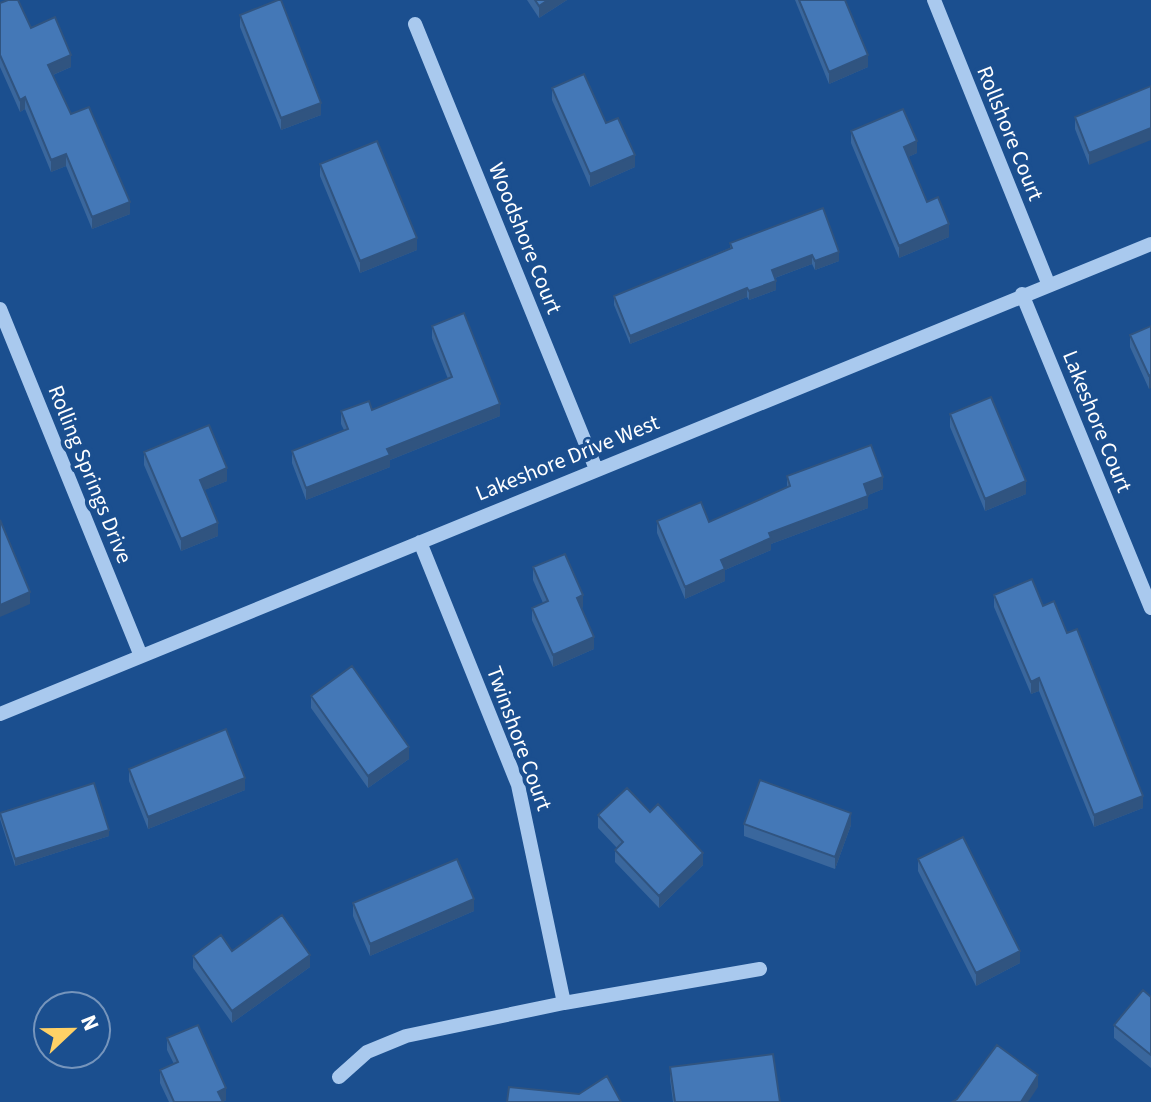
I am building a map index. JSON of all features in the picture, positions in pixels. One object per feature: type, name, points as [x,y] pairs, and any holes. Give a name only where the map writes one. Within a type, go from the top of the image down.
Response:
[{"type":"street","name":"Rollshore Court","points":[[934,0],[1048,283]]},
{"type":"street","name":"Woodshore Court","points":[[415,24],[596,469]]},
{"type":"street","name":"Lakeshore Drive West","points":[[0,714],[1048,283],[1151,244]]},
{"type":"street","name":"Lakeshore Court","points":[[1022,294],[1151,608]]},
{"type":"street","name":"Rolling Springs Drive","points":[[0,309],[141,656]]},
{"type":"street","name":"Twinshore Court","points":[[420,542],[518,785],[564,1003]]},
{"type":"street","points":[[339,1077],[367,1052],[395,1040],[564,1003],[760,969]]},
{"type":"building","points":[[18,0],[31,28],[55,17],[71,55],[48,65],[71,114],[89,107],[130,202],[92,217],[66,154],[51,160],[25,97],[20,100],[0,55],[0,3]]},
{"type":"building","points":[[281,0],[321,103],[281,118],[240,15]]},
{"type":"building","points":[[799,0],[845,0],[868,55],[829,72]]},
{"type":"building","points":[[584,74],[606,123],[618,118],[635,155],[590,174],[552,88]]},
{"type":"building","points":[[1151,86],[1151,128],[1089,153],[1075,117]]},
{"type":"building","points":[[903,109],[917,141],[904,147],[927,202],[938,197],[949,224],[899,246],[851,131]]},
{"type":"building","points":[[377,141],[417,238],[360,261],[320,164]]},
{"type":"building","points":[[823,208],[839,252],[815,261],[812,255],[772,270],[776,281],[749,291],[747,288],[630,336],[614,296],[732,248],[730,243]]},
{"type":"building","points":[[464,313],[500,404],[387,449],[390,455],[306,488],[292,451],[348,429],[341,411],[369,401],[372,410],[452,377],[432,326]]},
{"type":"building","points":[[1151,326],[1151,375],[1149,376],[1130,335]]},
{"type":"building","points":[[991,397],[1026,481],[985,499],[950,414]]},
{"type":"building","points":[[209,425],[227,468],[200,480],[218,523],[181,539],[144,452]]},
{"type":"building","points":[[871,445],[883,477],[864,484],[868,496],[769,533],[771,538],[721,560],[725,569],[685,587],[657,521],[701,502],[709,522],[790,486],[787,476]]},
{"type":"building","points":[[0,520],[30,592],[0,605]]},
{"type":"building","points":[[565,554],[583,595],[577,598],[594,637],[553,655],[532,608],[548,601],[533,567]]},
{"type":"building","points":[[1032,579],[1043,606],[1054,601],[1067,633],[1077,629],[1143,796],[1094,815],[1039,678],[1031,682],[994,595]]},
{"type":"building","points":[[352,666],[409,747],[368,776],[311,696]]},
{"type":"building","points":[[226,729],[245,778],[148,817],[129,769]]},
{"type":"building","points":[[760,780],[851,813],[835,857],[744,824]]},
{"type":"building","points":[[94,783],[109,830],[15,859],[0,813]]},
{"type":"building","points":[[627,788],[650,812],[658,804],[703,853],[659,896],[615,850],[623,842],[598,815]]},
{"type":"building","points":[[963,837],[1020,951],[976,973],[918,859]]},
{"type":"building","points":[[457,859],[474,899],[370,944],[353,903]]},
{"type":"building","points":[[282,915],[310,955],[232,1011],[193,956],[221,935],[232,951]]},
{"type":"building","points":[[1143,990],[1151,997],[1151,1055],[1114,1025]]},
{"type":"building","points":[[198,1025],[226,1088],[218,1092],[223,1102],[174,1102],[160,1070],[178,1062],[167,1038]]},
{"type":"building","points":[[997,1045],[1038,1075],[1021,1102],[952,1102],[957,1099]]},
{"type":"building","points":[[773,1054],[780,1102],[675,1102],[670,1067]]},
{"type":"building","points":[[607,1076],[621,1102],[507,1102],[509,1087],[579,1094]]}]
